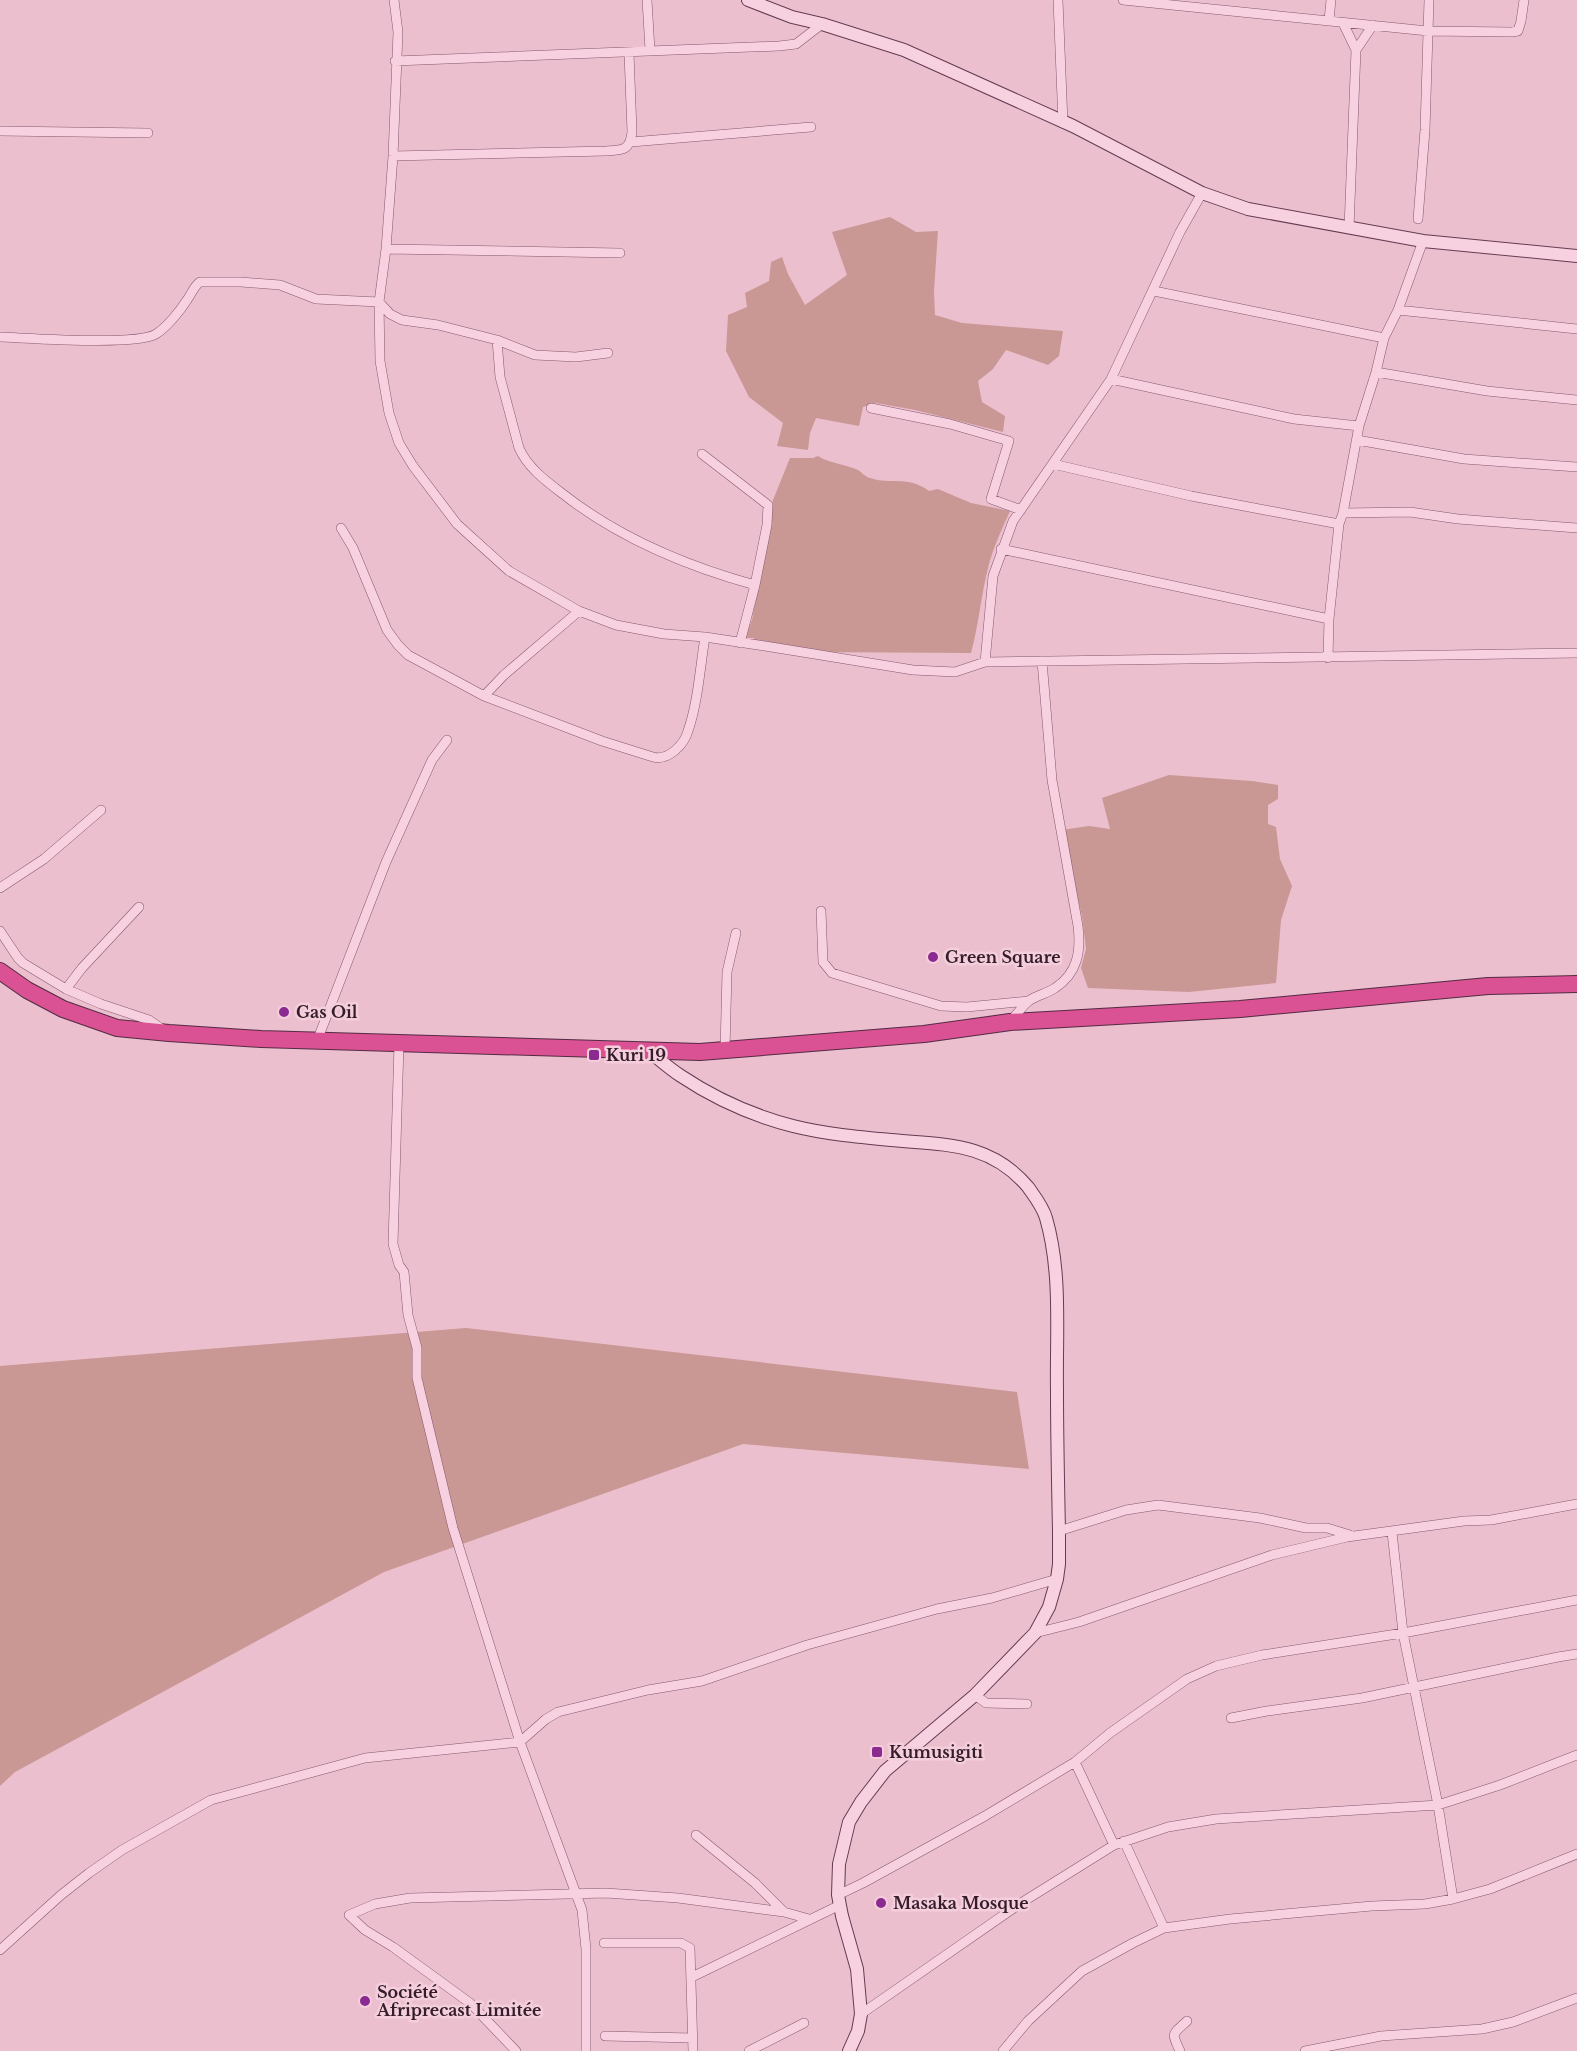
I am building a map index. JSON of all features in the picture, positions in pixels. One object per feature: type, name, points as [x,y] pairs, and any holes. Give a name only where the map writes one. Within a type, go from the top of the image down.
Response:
[{"type":"highway","points":[[0,972],[27,990],[83,1017],[117,1028],[169,1034],[399,1044],[700,1052],[924,1034],[1010,1022],[1240,1009],[1488,986],[1577,984]]},
{"type":"main road","points":[[748,0],[792,17],[904,50],[1063,123],[1202,193],[1248,209],[1423,242],[1577,256]]},
{"type":"main road","points":[[649,1051],[681,1077],[769,1119],[851,1136],[959,1146],[979,1152],[998,1161],[1021,1180],[1035,1197],[1045,1215],[1050,1234],[1057,1321],[1059,1531],[1057,1580],[1049,1608],[1035,1633],[975,1695],[885,1771],[849,1822],[839,1864],[839,1900],[857,1969],[861,2014],[858,2031],[849,2051]]},
{"type":"street","points":[[394,0],[398,32],[395,61],[393,156],[386,249],[379,302],[380,361],[387,405],[399,443],[413,466],[458,524],[508,571],[579,611],[616,625],[638,630],[705,637],[913,670],[955,672],[985,662],[1577,653]]},
{"type":"street","points":[[646,0],[650,50]]},
{"type":"street","points":[[1058,0],[1063,123]]},
{"type":"street","points":[[1123,0],[1195,4],[1343,23],[1428,31],[1512,32],[1518,31],[1524,0]]},
{"type":"street","points":[[1329,20],[1331,0]]},
{"type":"street","points":[[1418,219],[1425,130],[1429,0]]},
{"type":"street","points":[[1343,23],[1356,50],[1348,228]]},
{"type":"street","points":[[395,61],[778,46],[796,44],[822,24]]},
{"type":"street","points":[[1356,50],[1373,25]]},
{"type":"street","points":[[629,53],[631,142]]},
{"type":"street","points":[[393,156],[606,151],[624,149],[631,142],[811,127]]},
{"type":"street","points":[[0,131],[148,133]]},
{"type":"street","points":[[985,662],[993,576],[1013,521],[1111,380],[1180,232],[1202,193]]},
{"type":"street","points":[[1328,658],[1329,619],[1339,524],[1359,426],[1384,338],[1398,310],[1423,242]]},
{"type":"street","points":[[386,249],[620,253]]},
{"type":"street","points":[[0,337],[114,340],[143,338],[156,334],[187,301],[196,285],[207,281],[280,285],[316,299],[379,302],[390,314],[402,320],[438,325],[497,340],[535,355],[576,357],[608,353]]},
{"type":"street","points":[[1154,291],[1384,338]]},
{"type":"street","points":[[1398,310],[1577,329]]},
{"type":"street","points":[[497,340],[500,377],[509,412],[523,458],[532,469],[590,516],[637,542],[730,578],[755,585]]},
{"type":"street","points":[[1376,372],[1487,391],[1577,399]]},
{"type":"street","points":[[1111,380],[1294,419],[1359,426]]},
{"type":"street","points":[[871,408],[950,424],[1009,441],[991,499],[1021,510]]},
{"type":"street","points":[[1357,440],[1464,459],[1577,466]]},
{"type":"street","points":[[702,454],[768,505],[767,525],[755,585],[740,643]]},
{"type":"street","points":[[1053,464],[1191,496],[1339,524]]},
{"type":"street","points":[[1343,513],[1410,512],[1458,519],[1577,528]]},
{"type":"street","points":[[341,528],[353,548],[387,630],[408,655],[484,696],[602,741],[653,757],[665,758],[688,734],[705,637]]},
{"type":"street","points":[[1002,549],[1329,619]]},
{"type":"street","points":[[484,696],[504,675],[579,611]]},
{"type":"street","points":[[821,911],[822,962],[832,973],[941,1006],[967,1007],[1029,1001],[1057,987],[1074,971],[1079,956],[1080,941],[1052,780],[1042,661]]},
{"type":"street","points":[[317,1041],[386,862],[432,760],[447,740]]},
{"type":"street","points":[[0,888],[44,859],[101,810]]},
{"type":"street","points":[[66,989],[82,968],[139,907]]},
{"type":"street","points":[[0,931],[23,963],[66,989],[101,1004],[149,1020],[169,1034]]},
{"type":"street","points":[[725,1050],[727,972],[736,933]]},
{"type":"street","points":[[1010,1022],[1029,1001]]},
{"type":"street","points":[[399,1044],[393,1244],[399,1265],[404,1272],[408,1315],[417,1348],[417,1378],[453,1528],[520,1742],[577,1894],[584,1921],[586,2051]]},
{"type":"street","points":[[1035,1633],[1109,1612],[1272,1555],[1354,1536],[1464,1521],[1491,1520],[1577,1504]]},
{"type":"street","points":[[1059,1531],[1126,1510],[1158,1505],[1260,1518],[1306,1527],[1327,1528],[1354,1536]]},
{"type":"street","points":[[1392,1532],[1403,1633],[1438,1805],[1453,1899]]},
{"type":"street","points":[[0,1950],[89,1873],[122,1850],[211,1800],[365,1758],[520,1742],[537,1726],[558,1712],[648,1690],[702,1681],[807,1645],[937,1609],[992,1598],[1057,1580]]},
{"type":"street","points":[[692,1977],[809,1919],[1075,1762],[1110,1733],[1187,1679],[1216,1666],[1262,1655],[1403,1633],[1577,1600]]},
{"type":"street","points":[[1231,1719],[1267,1711],[1362,1698],[1577,1654]]},
{"type":"street","points":[[975,1695],[986,1702],[1027,1704]]},
{"type":"street","points":[[861,2014],[1030,1898],[1119,1843],[1145,1833],[1195,1821],[1438,1805],[1500,1785],[1577,1755]]},
{"type":"street","points":[[1075,1762],[1164,1928]]},
{"type":"street","points":[[696,1835],[755,1883],[784,1912]]},
{"type":"street","points":[[1003,2051],[1035,2015],[1082,1971],[1164,1928],[1230,1919],[1372,1906],[1425,1904],[1453,1899],[1490,1889],[1577,1854]]},
{"type":"street","points":[[516,2051],[470,2003],[365,1929],[349,1915],[375,1904],[410,1898],[606,1893],[648,1895],[784,1912],[809,1919]]},
{"type":"street","points":[[604,1943],[681,1943],[690,1948],[693,2051]]},
{"type":"street","points":[[1305,2051],[1381,2036],[1482,2029],[1513,2022],[1577,1998]]},
{"type":"street","points":[[1180,2051],[1173,2037],[1174,2033],[1187,2021]]},
{"type":"street","points":[[749,2051],[804,2023]]},
{"type":"street","points":[[605,2036],[693,2038]]},
{"type":"shaded area","points":[[890,217],[916,232],[938,231],[934,291],[935,315],[962,323],[1063,331],[1059,356],[1048,365],[1006,350],[993,369],[978,381],[982,402],[1005,416],[1003,432],[915,410],[876,403],[863,407],[859,426],[816,418],[810,433],[808,450],[777,446],[783,423],[749,397],[726,351],[728,315],[747,307],[745,293],[769,281],[771,262],[782,257],[788,274],[805,305],[847,275],[832,232]]},
{"type":"shaded area","points":[[818,456],[858,470],[870,478],[914,483],[929,491],[938,489],[971,503],[1010,511],[989,564],[971,653],[810,652],[754,643],[754,638],[745,638],[752,620],[773,500],[790,458]]},
{"type":"shaded area","points":[[1169,775],[1278,785],[1278,799],[1268,805],[1268,824],[1276,827],[1280,859],[1292,886],[1281,920],[1276,983],[1189,992],[1088,988],[1081,968],[1086,949],[1082,916],[1061,830],[1089,826],[1110,829],[1102,798]]},
{"type":"shaded area","points":[[466,1328],[1017,1392],[1029,1469],[743,1444],[384,1572],[15,1772],[0,1786],[0,1366]]},
{"type":"place","name":"Green Square","points":[[933,957]]},
{"type":"place","name":"Gas Oil","points":[[284,1012]]},
{"type":"place","name":"Kuri 19","points":[[594,1055]]},
{"type":"place","name":"Kumusigiti","points":[[877,1752]]},
{"type":"place","name":"Masaka Mosque","points":[[881,1903]]},
{"type":"place","name":"Société Afriprecast Limitée","points":[[365,2001]]}]
